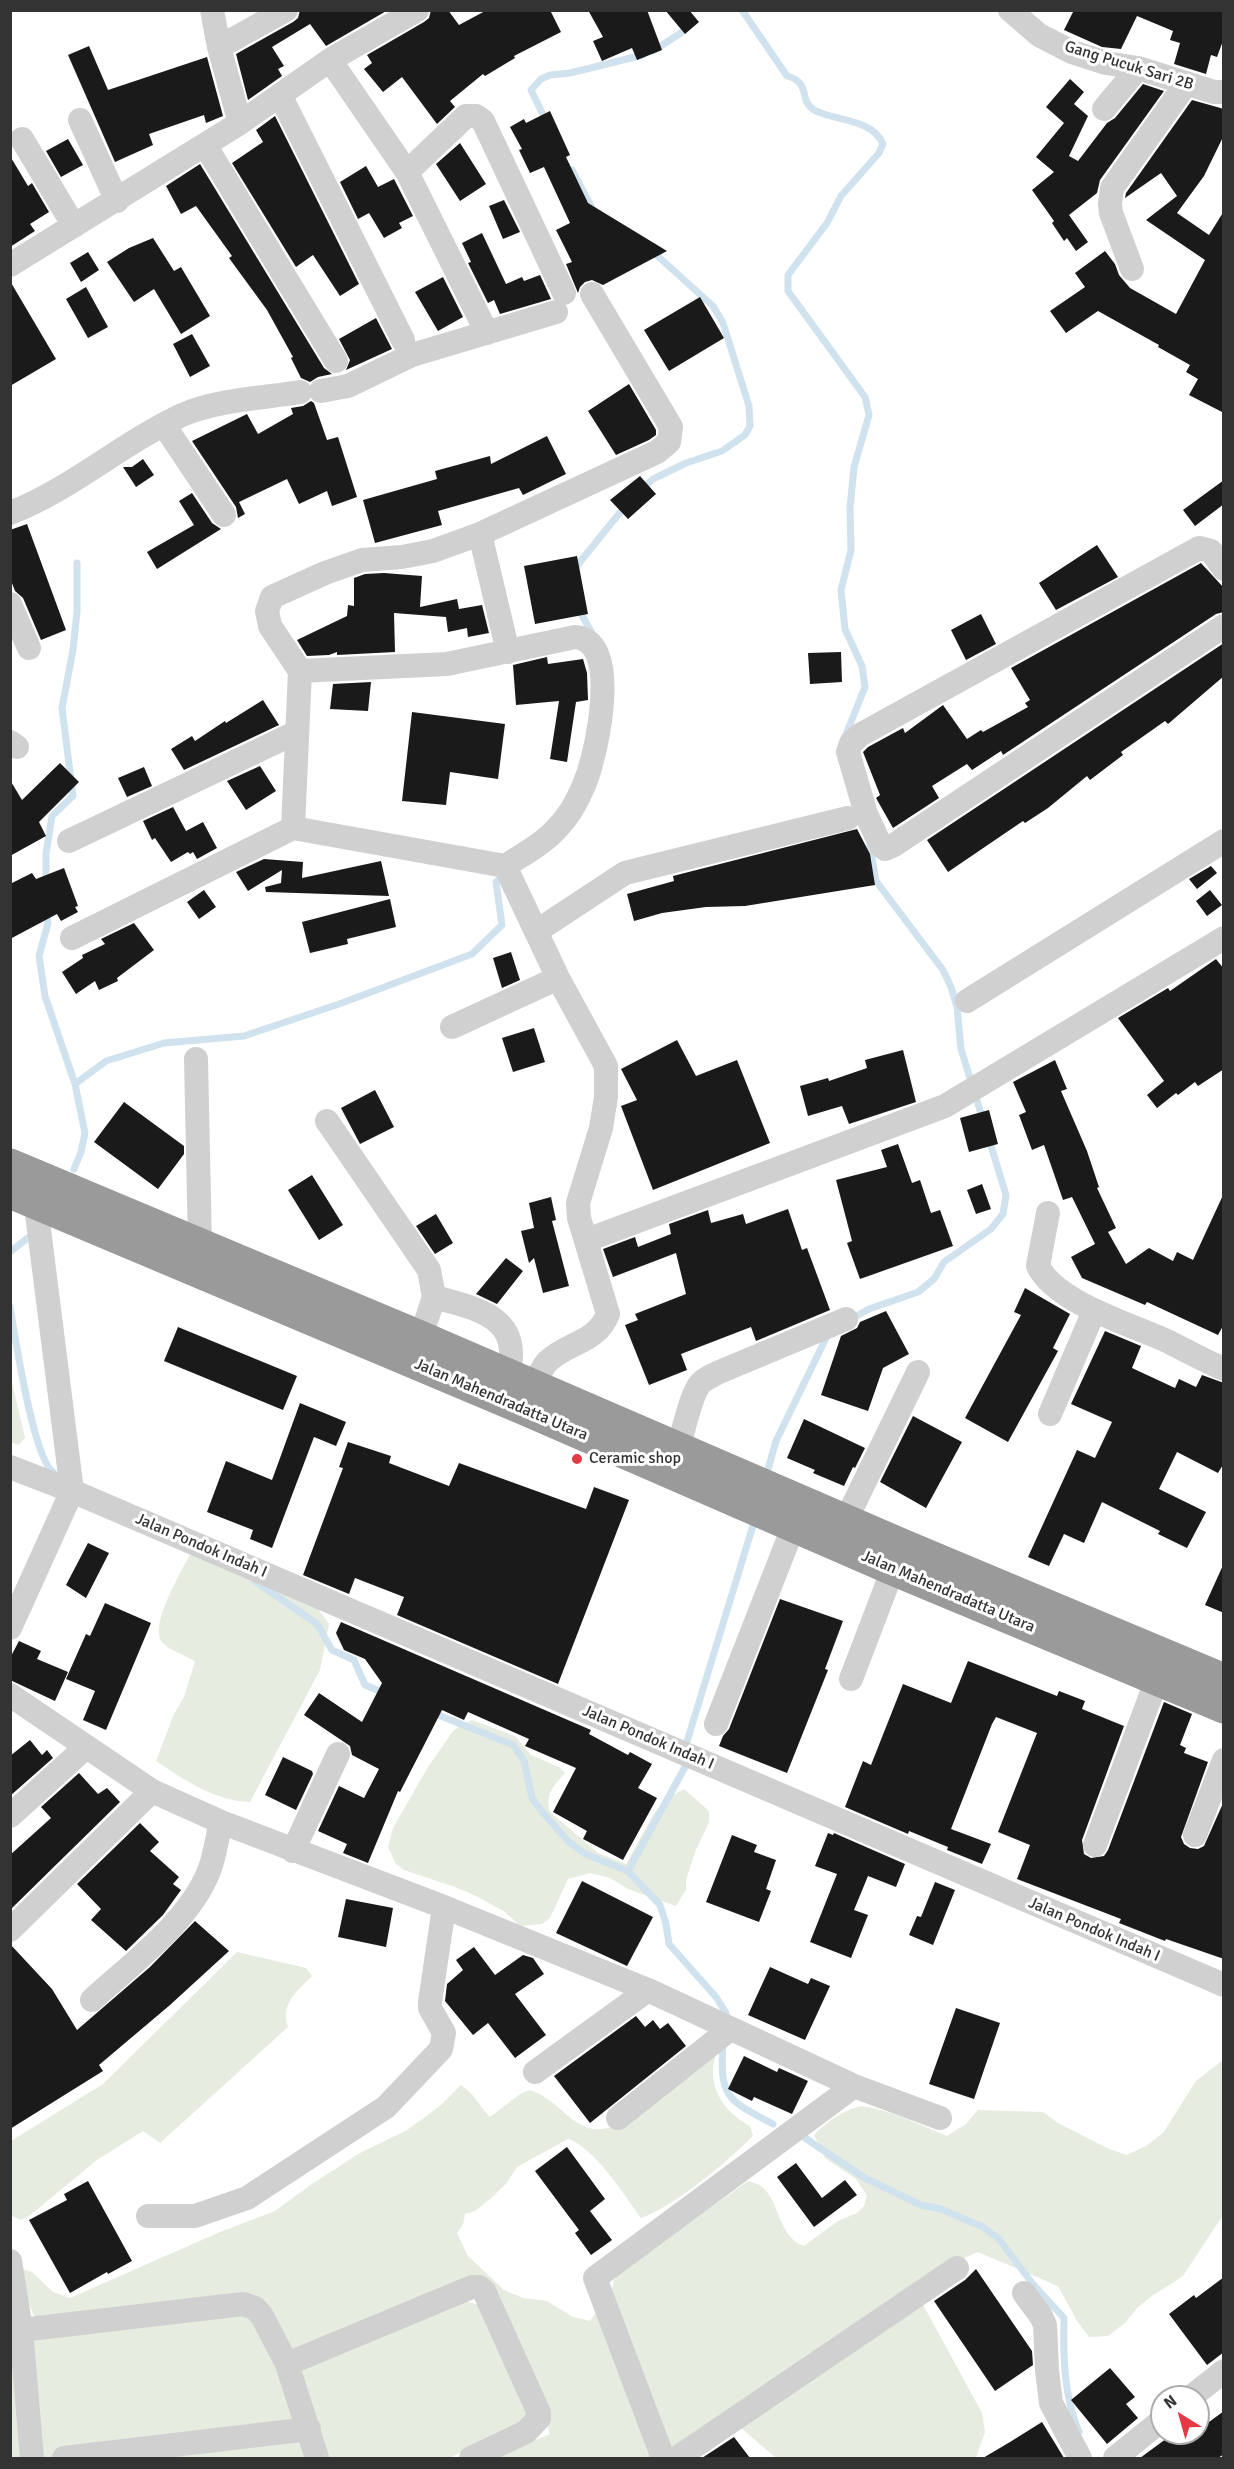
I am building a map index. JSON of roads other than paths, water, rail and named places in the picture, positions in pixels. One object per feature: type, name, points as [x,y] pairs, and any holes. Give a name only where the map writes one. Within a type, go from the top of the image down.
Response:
[{"type":"highway","name":"Jalan Mahendradatta Utara","points":[[22,1184],[517,1392],[794,1525],[893,1569],[1224,1707]]},
{"type":"highway","name":"Jalan Mahendradatta Utara","points":[[517,1392],[678,1448],[1224,1680]]},
{"type":"street","points":[[212,10],[219,47],[240,123]]},
{"type":"street","points":[[219,47],[286,10]]},
{"type":"street","points":[[10,265],[240,123],[330,60],[417,10]]},
{"type":"street","name":"Gang Pucuk Sari 2B","points":[[1010,10],[1039,35],[1072,52],[1106,63],[1138,68],[1214,92],[1224,92]]},
{"type":"street","points":[[330,60],[408,172],[487,333]]},
{"type":"street","points":[[1104,109],[1138,68]]},
{"type":"street","points":[[1131,269],[1111,213],[1112,188],[1186,84]]},
{"type":"street","points":[[280,95],[403,340]]},
{"type":"street","points":[[10,513],[50,495],[185,414],[226,403],[348,386],[411,355],[487,333],[560,303],[483,121],[476,116],[466,116],[408,172]]},
{"type":"street","points":[[80,120],[117,201]]},
{"type":"street","points":[[22,139],[74,226]]},
{"type":"street","points":[[205,145],[336,361]]},
{"type":"street","points":[[293,828],[300,671],[270,626],[267,610],[272,597],[325,573],[362,560],[402,557],[433,551],[480,534],[657,452],[669,442],[670,427],[591,294]]},
{"type":"street","points":[[164,425],[224,514]]},
{"type":"street","points":[[480,534],[508,652]]},
{"type":"street","points":[[1224,569],[1211,550],[1199,548],[860,735],[851,743],[848,752],[866,814],[881,846],[885,849],[894,845],[1224,626]]},
{"type":"street","points":[[10,604],[29,648]]},
{"type":"street","points":[[72,938],[293,828],[505,866],[545,840],[561,825],[591,765],[604,689],[596,648],[584,638],[575,637],[447,663],[300,671]]},
{"type":"street","points":[[69,841],[297,732]]},
{"type":"street","points":[[537,931],[625,873],[848,818]]},
{"type":"street","points":[[967,1001],[1224,841]]},
{"type":"street","points":[[505,866],[558,978],[606,1066],[606,1097],[601,1128],[578,1203],[579,1218],[608,1314],[603,1326],[596,1334],[556,1355],[517,1392]]},
{"type":"street","points":[[586,1240],[945,1106],[1224,938]]},
{"type":"street","points":[[452,1027],[558,978]]},
{"type":"street","points":[[195,1258],[196,1059]]},
{"type":"street","points":[[327,1121],[429,1270],[434,1297],[416,1350]]},
{"type":"street","points":[[10,1628],[72,1491],[22,1184]]},
{"type":"street","points":[[1048,1213],[1038,1266],[1051,1284],[1094,1311],[1168,1342],[1224,1369]]},
{"type":"street","points":[[434,1297],[468,1306],[499,1322],[512,1351],[517,1392]]},
{"type":"street","points":[[1050,1414],[1094,1311]]},
{"type":"street","points":[[678,1448],[687,1423],[693,1395],[701,1383],[717,1373],[846,1319]]},
{"type":"street","points":[[846,1520],[918,1372]]},
{"type":"street","name":"Jalan Pondok Indah I","points":[[10,1467],[72,1491],[1224,1985]]},
{"type":"street","points":[[716,1724],[794,1525]]},
{"type":"street","points":[[851,1679],[893,1569]]},
{"type":"street","points":[[1095,1845],[1157,1679]]},
{"type":"street","points":[[10,1695],[152,1791],[293,1851],[444,1907],[648,1990],[729,2030],[854,2086],[940,2118]]},
{"type":"street","points":[[10,1816],[86,1747]]},
{"type":"street","points":[[293,1851],[338,1754]]},
{"type":"street","points":[[1195,1836],[1224,1760]]},
{"type":"street","points":[[10,1930],[152,1791]]},
{"type":"street","points":[[92,2000],[163,1935],[191,1903],[209,1871],[221,1822]]},
{"type":"street","points":[[148,2216],[195,2217],[247,2198],[386,2107],[434,2059],[445,2039],[430,2008],[444,1907]]},
{"type":"street","points":[[535,2072],[648,1990]]},
{"type":"street","points":[[618,2118],[729,2030]]},
{"type":"street","points":[[663,2458],[595,2278],[854,2086]]},
{"type":"street","points":[[10,2261],[21,2330],[32,2458]]},
{"type":"street","points":[[677,2458],[957,2268]]},
{"type":"street","points":[[287,2364],[472,2287],[479,2287],[484,2291],[539,2413],[539,2418],[526,2432],[471,2458]]},
{"type":"street","points":[[1024,2293],[1045,2325],[1051,2403],[1080,2458]]},
{"type":"street","points":[[21,2330],[243,2304],[255,2308],[262,2316],[287,2364],[317,2458]]},
{"type":"street","points":[[1206,2385],[1224,2371]]},
{"type":"street","points":[[64,2458],[309,2429]]},
{"type":"street","points":[[1115,2458],[1150,2430]]},
{"type":"waterway","points":[[742,10],[787,76],[800,83],[809,106],[822,114],[852,121],[870,129],[883,144],[879,153],[841,196],[827,223],[788,275],[788,291],[865,397],[869,415],[854,467],[850,508],[851,550],[841,590],[845,629],[862,666],[865,687],[845,737]]},
{"type":"waterway","points":[[653,51],[681,33],[686,25]]},
{"type":"waterway","points":[[547,123],[531,90],[541,79],[550,75],[570,73],[643,55]]},
{"type":"waterway","points":[[572,170],[593,210]]},
{"type":"waterway","points":[[642,489],[653,479],[686,463],[722,451],[745,435],[750,426],[749,406],[723,323],[713,306],[652,251]]},
{"type":"waterway","points":[[576,573],[576,567],[626,505]]},
{"type":"waterway","points":[[46,883],[46,854],[52,816],[73,796],[62,708],[73,650],[77,612],[77,563]]},
{"type":"waterway","points":[[578,608],[594,637]]},
{"type":"waterway","points":[[870,845],[876,881],[943,970],[951,987],[957,1007],[961,1049],[983,1120]]},
{"type":"waterway","points":[[75,1084],[106,1061],[164,1043],[244,1036],[342,1003],[472,954],[502,925],[496,882],[504,876]]},
{"type":"waterway","points":[[46,912],[48,923],[39,956],[45,996],[75,1084],[85,1133],[74,1169]]},
{"type":"waterway","points":[[851,1319],[869,1309],[918,1292],[934,1279],[944,1262],[991,1229],[1003,1214],[1006,1195],[989,1139]]},
{"type":"waterway","points":[[10,1252],[29,1237]]},
{"type":"waterway","points":[[10,1307],[32,1422],[46,1463],[54,1473]]},
{"type":"waterway","points":[[766,1476],[776,1441],[827,1336]]},
{"type":"waterway","points":[[628,1871],[685,1767],[685,1748],[755,1519]]},
{"type":"waterway","points":[[255,1581],[317,1624],[332,1650],[354,1660],[365,1685],[384,1693]]},
{"type":"waterway","points":[[431,1712],[513,1745],[524,1760],[532,1798],[543,1813],[569,1842],[585,1854],[628,1871],[660,1905],[669,1944],[716,1997],[726,2013]]},
{"type":"waterway","points":[[723,2046],[723,2077],[730,2096],[746,2110],[773,2124]]},
{"type":"waterway","points":[[805,2138],[865,2178],[921,2205],[941,2209],[983,2227],[999,2239],[1032,2283],[1064,2318],[1064,2362],[1067,2391],[1079,2432]]},
{"type":"place","name":"Ceramic shop","points":[[577,1459]]}]
